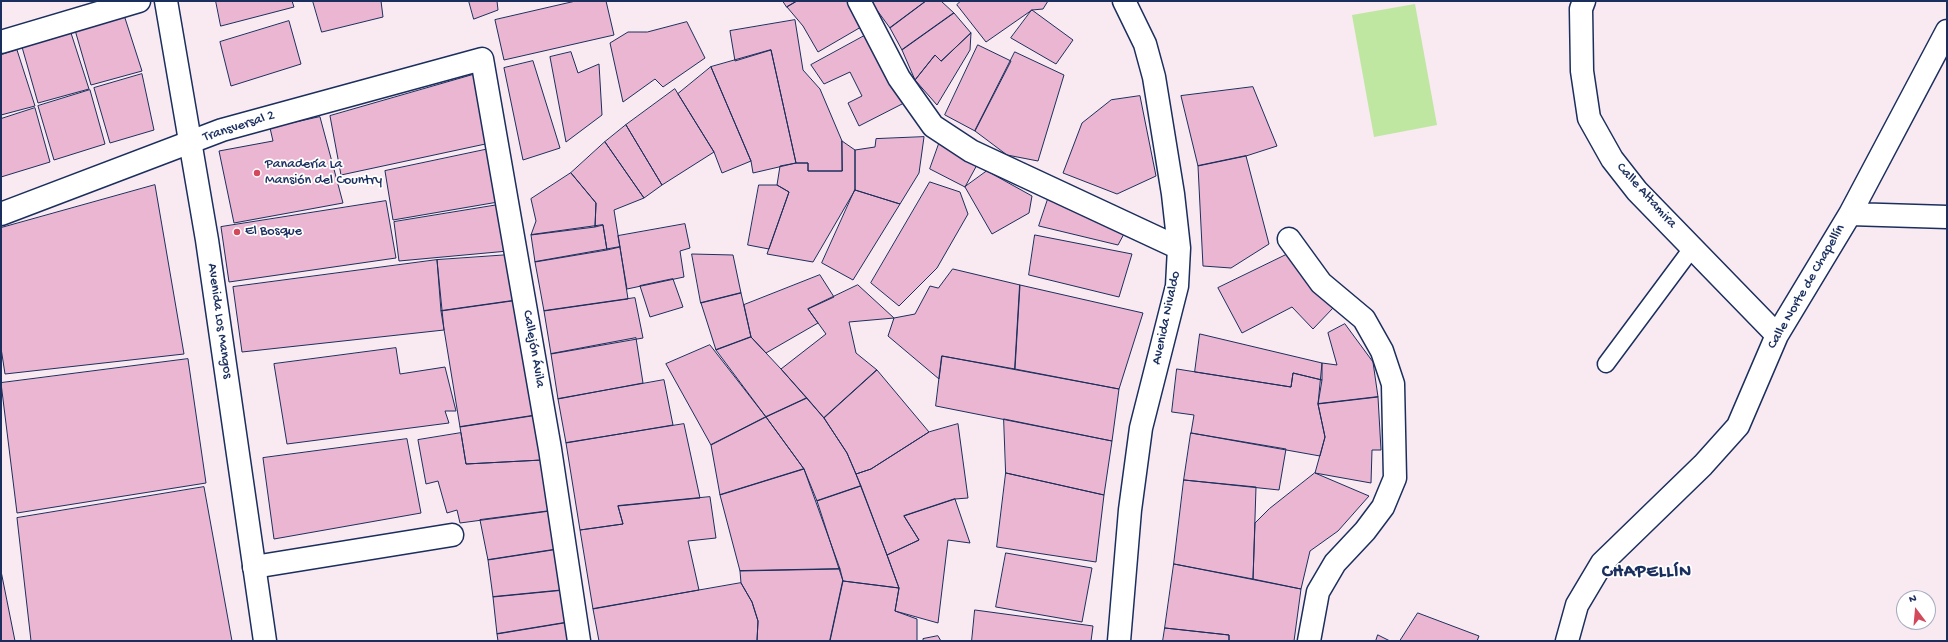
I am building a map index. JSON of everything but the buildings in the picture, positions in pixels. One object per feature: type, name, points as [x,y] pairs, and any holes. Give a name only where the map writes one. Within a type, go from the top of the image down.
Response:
[{"type":"street","points":[[1,42],[140,1]]},
{"type":"street","name":"Avenida Los Mangos","points":[[166,1],[207,240],[265,641]]},
{"type":"street","points":[[859,1],[899,78],[933,126],[971,151],[1179,248]]},
{"type":"street","name":"Avenida Nivaldo","points":[[1119,641],[1130,510],[1141,428],[1176,286],[1179,248],[1173,194],[1154,77],[1145,44],[1124,1]]},
{"type":"street","name":"Calle Altamira","points":[[1584,1],[1581,9],[1582,71],[1589,118],[1612,159],[1637,191],[1777,335]]},
{"type":"street","name":"Calle Norte de Chapellín","points":[[1567,641],[1576,605],[1602,563],[1703,465],[1738,426],[1777,335],[1850,214],[1947,31]]},
{"type":"street","name":"Transversal 2","points":[[1,214],[222,130],[482,59]]},
{"type":"street","name":"Callejón Ávila","points":[[482,59],[550,449],[579,641]]},
{"type":"street","points":[[1850,214],[1947,216]]},
{"type":"street","points":[[1289,239],[1321,283],[1364,319],[1382,351],[1393,384],[1395,478],[1383,507],[1366,531],[1335,563],[1318,592],[1309,641]]},
{"type":"street","points":[[254,567],[452,535]]},
{"type":"lane","points":[[1606,364],[1693,247]]},
{"type":"green space","points":[[1415,4],[1437,125],[1374,137],[1352,15]]},
{"type":"place","name":"Panadería La Mansión del Country","points":[[257,173]]},
{"type":"place","name":"El Bosque","points":[[237,232]]},
{"type":"district","name":"CHAPELLÍN","points":[[1647,573]]}]
